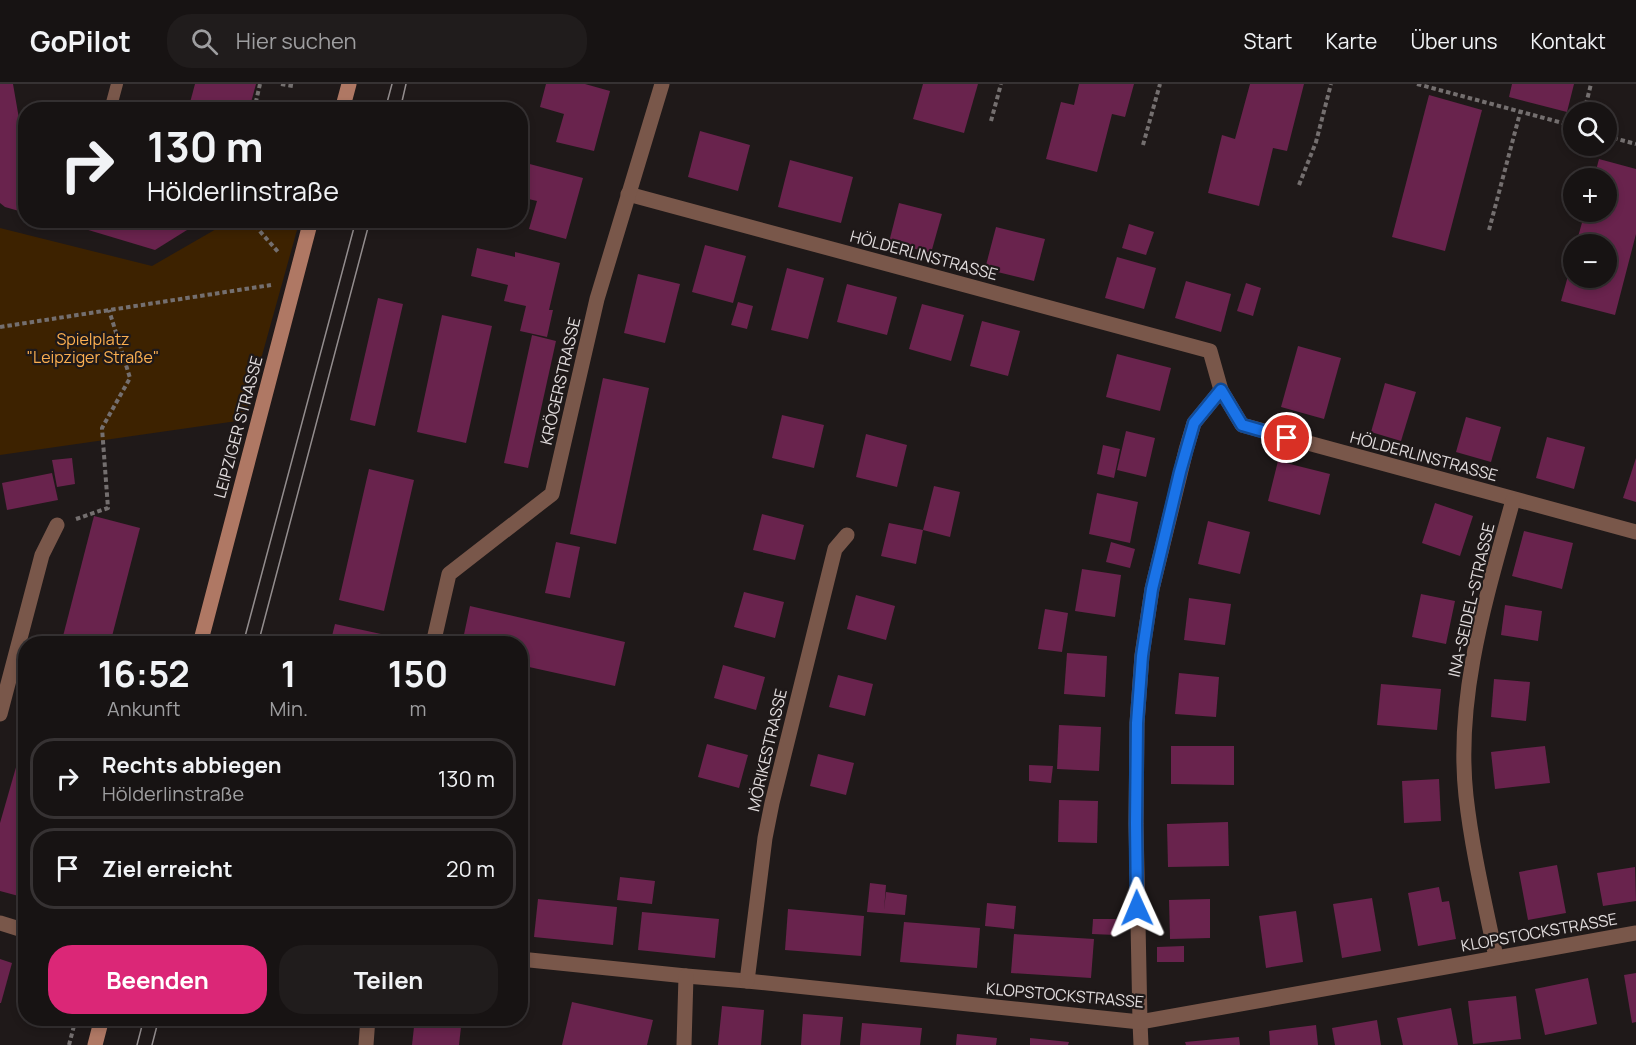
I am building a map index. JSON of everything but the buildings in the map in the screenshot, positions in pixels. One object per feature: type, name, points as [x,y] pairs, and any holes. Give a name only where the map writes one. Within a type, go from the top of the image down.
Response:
[{"type":"street","points":[[344,102],[349,84]]},
{"type":"street","name":"KRÖGERSTRASSE","points":[[436,636],[449,574],[552,494],[597,299],[662,84]]},
{"type":"street","name":"HÖLDERLINSTRASSE","points":[[628,194],[1210,351],[1221,390],[1242,425],[1636,532]]},
{"type":"street","name":"LEIPZIGER STRASSE","points":[[202,636],[309,228]]},
{"type":"street","points":[[1142,1045],[1136,824],[1137,723],[1142,656],[1152,589],[1194,423],[1221,390]]},
{"type":"street","name":"INA-SEIDEL-STRASSE","points":[[1496,957],[1474,850],[1466,794],[1465,747],[1467,701],[1474,654],[1513,500]]},
{"type":"street","points":[[21,636],[42,555],[57,525]]},
{"type":"street","name":"MÖRIKESTRASSE","points":[[747,981],[765,838],[772,803],[835,549],[847,535]]},
{"type":"street","points":[[0,714],[18,646]]},
{"type":"street","points":[[0,923],[18,929]]},
{"type":"street","name":"KLOPSTOCKSTRASSE","points":[[528,960],[1140,1023],[1636,933]]},
{"type":"street","points":[[684,1045],[686,976]]},
{"type":"street","points":[[95,1045],[100,1026]]},
{"type":"street","points":[[366,1045],[367,1026]]},
{"type":"lane","points":[[112,102],[117,84]]},
{"type":"path","points":[[256,102],[260,84]]},
{"type":"path","points":[[282,84],[293,86],[293,84]]},
{"type":"path","points":[[991,121],[1001,84]]},
{"type":"path","points":[[1143,145],[1160,84]]},
{"type":"path","points":[[1299,186],[1316,142],[1331,84]]},
{"type":"path","points":[[1417,84],[1563,123]]},
{"type":"path","points":[[1586,102],[1591,84]]},
{"type":"path","points":[[1489,230],[1520,113]]},
{"type":"path","points":[[1617,139],[1636,144]]},
{"type":"path","points":[[257,228],[279,254]]},
{"type":"path","points":[[0,327],[271,285]]},
{"type":"path","points":[[57,525],[108,508],[102,428],[130,378],[110,310]]},
{"type":"path","points":[[69,1045],[74,1026]]},
{"type":"green space","name":"Spielplatz \"Leipziger Straße\"","points":[[0,228],[152,266],[218,228],[297,230],[244,420],[0,455]]},
{"type":"tram line","points":[[387,102],[392,84]]},
{"type":"tram line","points":[[402,102],[406,84]]},
{"type":"tram line","points":[[245,636],[354,228]]},
{"type":"tram line","points":[[260,636],[368,228]]},
{"type":"tram line","points":[[137,1045],[142,1026]]},
{"type":"tram line","points":[[152,1045],[157,1026]]},
{"type":"route","points":[[1137,908],[1137,723],[1142,656],[1152,589],[1194,423],[1221,390],[1242,425],[1287,438]]}]
